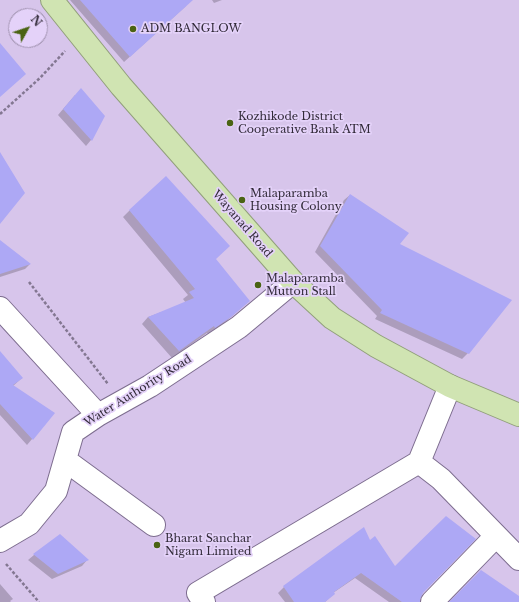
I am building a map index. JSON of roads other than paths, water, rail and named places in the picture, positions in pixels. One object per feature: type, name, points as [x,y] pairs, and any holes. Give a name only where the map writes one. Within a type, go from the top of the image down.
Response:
[{"type":"highway","name":"Wayanad Road","points":[[52,0],[120,86],[293,282],[332,318],[376,346],[450,386],[519,415]]},
{"type":"street","name":"Water Authority Road","points":[[0,541],[29,524],[56,491],[73,432],[98,415],[150,386],[239,327],[293,282]]},
{"type":"street","points":[[0,308],[98,415]]},
{"type":"street","points":[[204,602],[198,593],[419,462],[450,386]]},
{"type":"street","points":[[65,460],[154,525]]},
{"type":"street","points":[[419,462],[441,479],[519,559]]},
{"type":"street","points":[[432,602],[496,536]]},
{"type":"place","name":"ADM BANGLOW","points":[[133,29]]},
{"type":"place","name":"Kozhikode District Cooperative Bank ATM","points":[[230,123]]},
{"type":"place","name":"Malaparamba Housing Colony","points":[[242,200]]},
{"type":"place","name":"Malaparamba Mutton Stall","points":[[258,285]]},
{"type":"place","name":"Bharat Sanchar Nigam Limited","points":[[157,545]]}]
